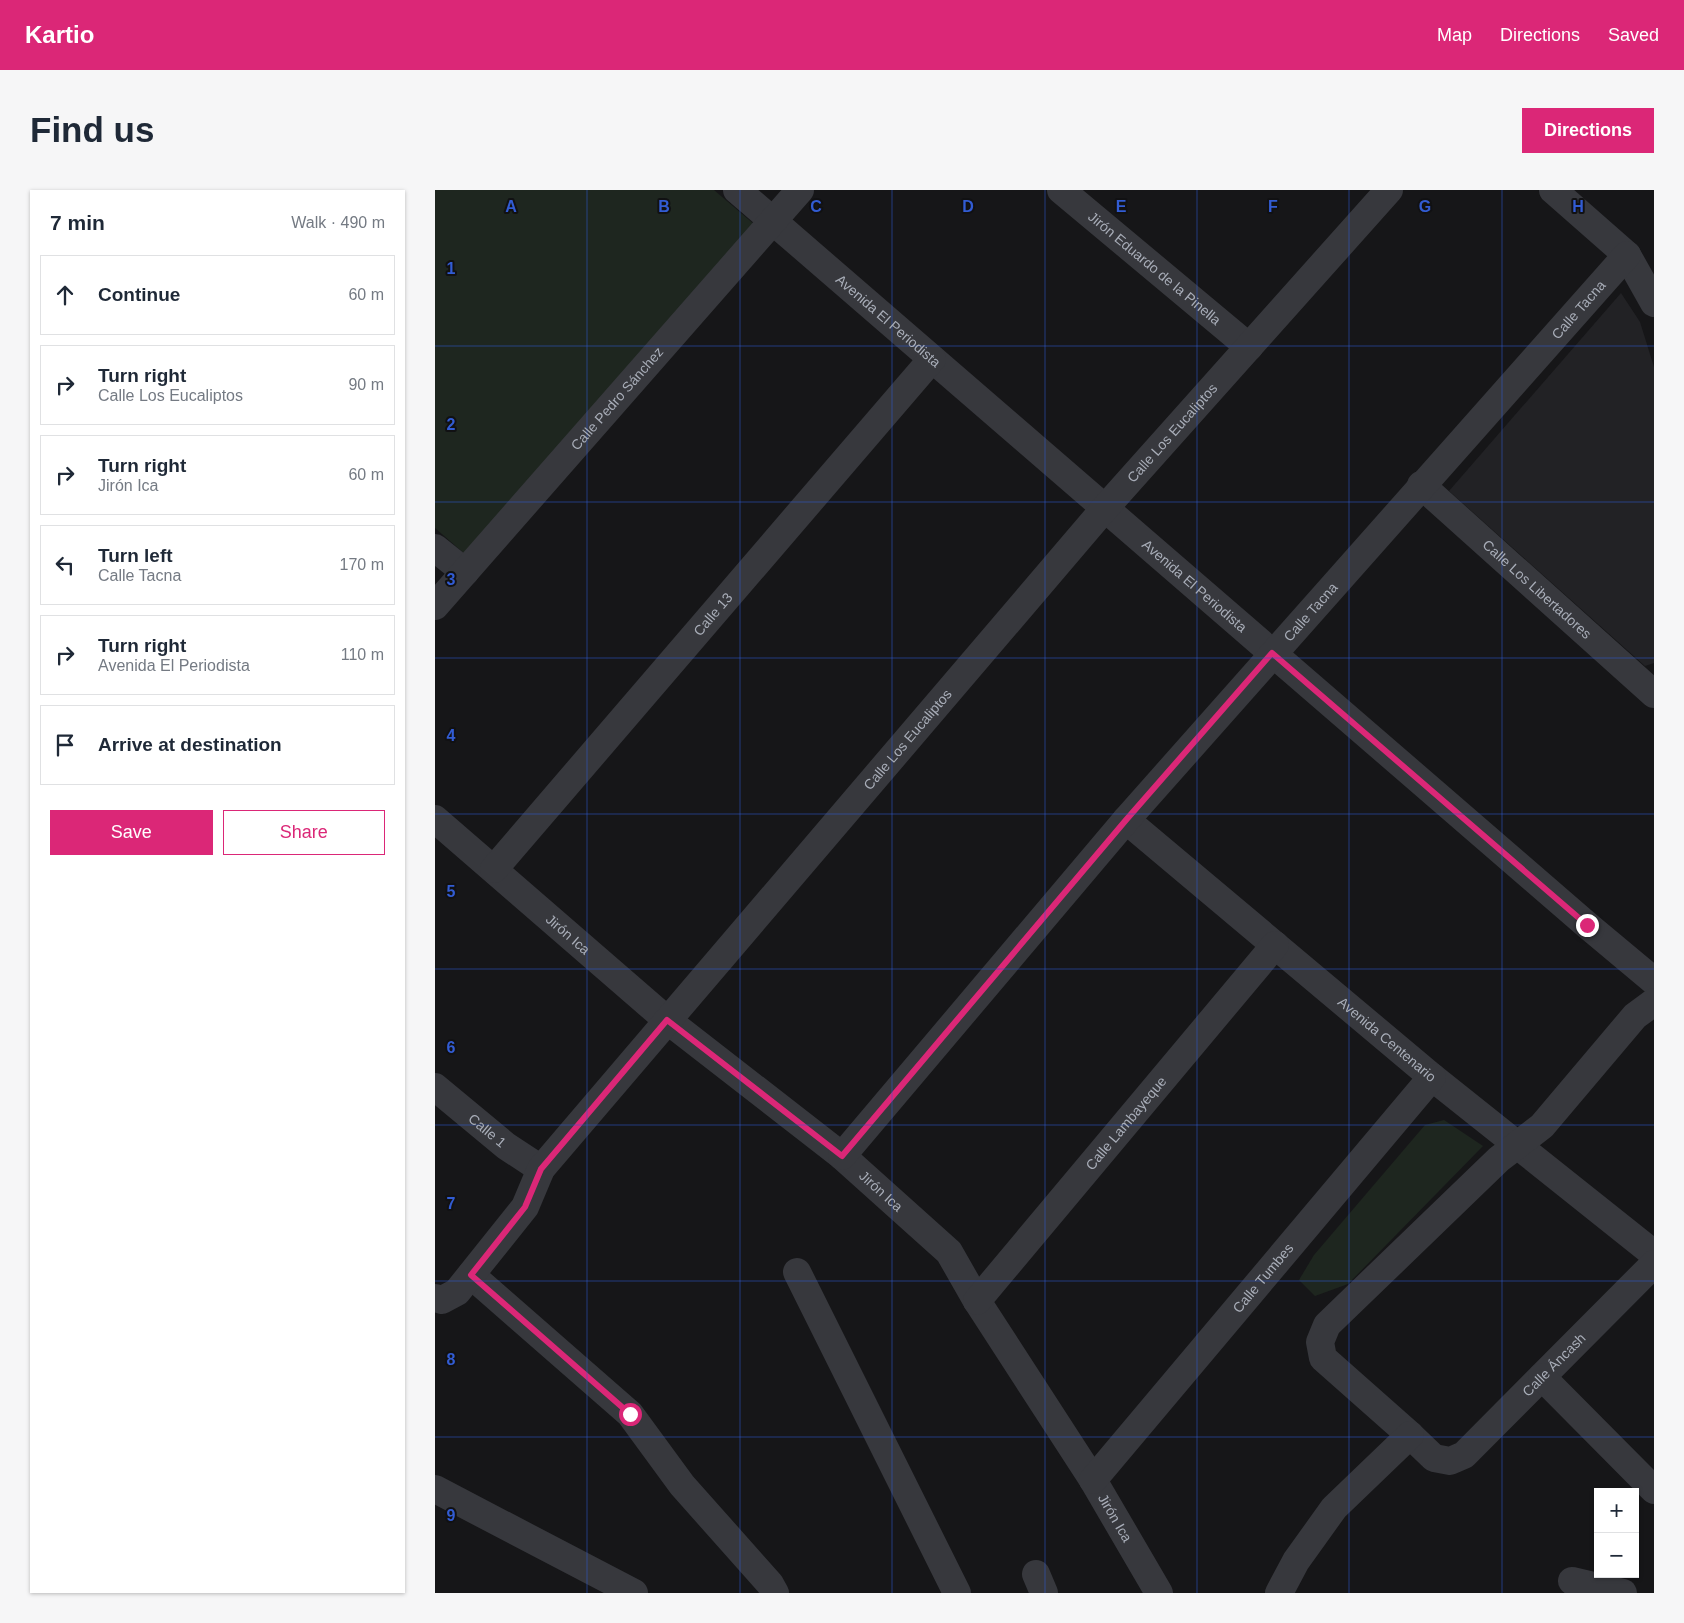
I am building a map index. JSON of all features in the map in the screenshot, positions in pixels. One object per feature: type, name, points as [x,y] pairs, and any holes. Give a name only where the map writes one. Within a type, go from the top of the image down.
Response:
[{"type":"street","name":"Avenida El Periodista","points":[[737,190],[1654,981]]},
{"type":"street","name":"Calle Pedro Sánchez","points":[[435,606],[800,190]]},
{"type":"street","name":"Jirón Eduardo de la Pinella","points":[[1061,190],[1249,347]]},
{"type":"street","points":[[1553,190],[1627,255],[1654,303]]},
{"type":"street","name":"Calle Los Eucaliptos","points":[[439,1299],[457,1292],[525,1207],[541,1169],[1105,508],[1249,347],[1378,194]]},
{"type":"street","name":"Calle Tacna","points":[[842,1156],[1126,820],[1272,653],[1627,255]]},
{"type":"street","name":"Calle 13","points":[[493,869],[933,358]]},
{"type":"street","name":"Calle Los Libertadores","points":[[1421,485],[1654,694]]},
{"type":"street","points":[[435,548],[465,572]]},
{"type":"street","name":"Jirón Ica","points":[[435,819],[667,1020],[842,1156],[949,1252],[977,1301],[1093,1480],[1159,1593]]},
{"type":"street","name":"Avenida Centenario","points":[[1126,820],[1432,1077],[1654,1254]]},
{"type":"street","name":"Calle Lambayeque","points":[[977,1301],[1275,946]]},
{"type":"street","points":[[1279,1593],[1296,1561],[1334,1508],[1410,1435],[1323,1358],[1320,1342],[1327,1324],[1499,1159],[1542,1126],[1635,1016],[1654,1002]]},
{"type":"street","name":"Calle Tumbes","points":[[1093,1480],[1432,1077]]},
{"type":"street","name":"Calle 1","points":[[435,1087],[506,1146],[541,1169]]},
{"type":"street","name":"Calle Áncash","points":[[1410,1435],[1434,1458],[1450,1461],[1463,1455],[1654,1264]]},
{"type":"street","points":[[797,1272],[957,1593]]},
{"type":"street","points":[[471,1275],[630,1414],[682,1485],[770,1584],[775,1593]]},
{"type":"street","points":[[1542,1377],[1654,1490]]},
{"type":"street","points":[[435,1489],[635,1593]]},
{"type":"street","points":[[1571,1581],[1623,1593]]},
{"type":"shaded area","points":[[435,190],[714,190],[755,225],[466,555],[435,528]]},
{"type":"shaded area","points":[[1621,293],[1640,322],[1654,367],[1654,663],[1645,666],[1449,491]]},
{"type":"shaded area","points":[[1444,1120],[1483,1146],[1348,1284],[1315,1296],[1299,1280],[1314,1255],[1425,1125]]},
{"type":"route","points":[[630,1414],[471,1275],[525,1207],[541,1169],[667,1020],[842,1156],[1126,820],[1272,653],[1587,925]]}]
